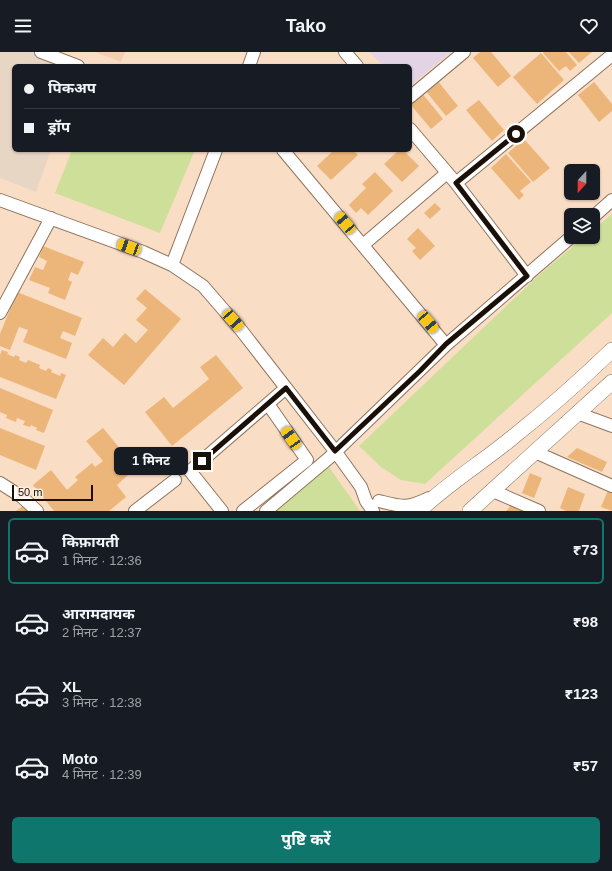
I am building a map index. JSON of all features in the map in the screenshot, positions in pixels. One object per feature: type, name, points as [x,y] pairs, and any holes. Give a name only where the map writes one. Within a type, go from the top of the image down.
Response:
[{"type":"street","points":[[41,52],[73,64]]},
{"type":"street","points":[[250,64],[254,52]]},
{"type":"street","points":[[345,52],[355,64]]},
{"type":"street","points":[[412,95],[464,52]]},
{"type":"street","points":[[456,183],[612,55]]},
{"type":"street","points":[[412,131],[456,183],[527,276]]},
{"type":"street","points":[[172,265],[215,152]]},
{"type":"street","points":[[285,152],[446,344]]},
{"type":"street","points":[[363,245],[447,173]]},
{"type":"street","points":[[0,200],[143,252],[172,265],[203,286],[242,330],[335,451],[361,486],[364,497],[373,507],[388,511]]},
{"type":"street","points":[[600,211],[612,200]]},
{"type":"street","points":[[0,313],[51,218]]},
{"type":"street","points":[[266,511],[335,451],[420,371],[446,344],[564,243]]},
{"type":"street","points":[[419,511],[513,437],[581,379],[612,350]]},
{"type":"street","points":[[470,511],[612,382]]},
{"type":"street","points":[[222,511],[190,471],[286,388]]},
{"type":"street","points":[[243,511],[307,460],[268,404]]},
{"type":"street","points":[[577,413],[612,426]]},
{"type":"street","points":[[535,452],[612,486]]},
{"type":"street","points":[[135,511],[175,480]]},
{"type":"street","points":[[0,483],[22,497],[36,511]]},
{"type":"street","points":[[493,491],[539,511]]},
{"type":"street","points":[[373,507],[410,506],[439,494]]},
{"type":"shaded area","points":[[0,52],[55,52],[84,64],[12,64],[12,152],[50,152],[36,192],[0,178]]},
{"type":"shaded area","points":[[95,52],[125,52],[121,62]]},
{"type":"shaded area","points":[[369,52],[451,52],[412,84],[412,64],[382,64]]},
{"type":"green space","points":[[71,152],[194,152],[160,233],[55,193]]},
{"type":"green space","points":[[612,214],[612,313],[425,484],[401,480],[381,467],[359,446],[538,276],[576,244],[600,244],[600,224]]},
{"type":"green space","points":[[329,467],[360,511],[277,511]]},
{"type":"building","points":[[480,52],[491,52],[511,76],[498,87],[473,58]]},
{"type":"building","points":[[566,52],[577,65],[570,71],[566,66],[559,71],[543,53]]},
{"type":"building","points":[[569,52],[592,52],[579,63]]},
{"type":"building","points":[[541,53],[564,80],[537,104],[513,77]]},
{"type":"building","points":[[437,80],[458,106],[446,116],[425,90]]},
{"type":"building","points":[[594,82],[612,104],[612,111],[599,122],[578,95]]},
{"type":"building","points":[[421,92],[443,119],[431,129],[412,106],[412,99]]},
{"type":"building","points":[[479,100],[504,130],[492,141],[466,110]]},
{"type":"building","points":[[524,139],[550,168],[533,182],[508,153]]},
{"type":"building","points":[[332,152],[355,152],[358,155],[331,180],[317,166]]},
{"type":"building","points":[[397,152],[405,152],[419,166],[402,182],[384,164]]},
{"type":"building","points":[[506,154],[531,182],[520,191],[524,195],[519,200],[491,168]]},
{"type":"building","points":[[375,172],[393,191],[368,215],[361,208],[356,213],[349,205],[366,188],[362,184]]},
{"type":"building","points":[[435,203],[441,209],[430,219],[424,213]]},
{"type":"building","points":[[418,228],[435,246],[420,260],[412,251],[416,248],[407,239]]},
{"type":"building","points":[[43,246],[84,262],[78,275],[71,272],[68,280],[72,282],[65,300],[48,293],[50,288],[29,280],[35,267],[43,270],[47,261],[39,257]]},
{"type":"building","points":[[145,289],[181,319],[124,385],[88,355],[103,338],[113,347],[125,333],[136,343],[148,330],[136,320],[147,308],[136,299]]},
{"type":"building","points":[[17,292],[82,318],[75,336],[63,331],[60,338],[72,343],[66,359],[23,342],[28,330],[19,327],[10,350],[0,346],[0,334]]},
{"type":"building","points":[[2,350],[8,352],[7,354],[14,357],[15,355],[20,357],[19,360],[26,363],[28,360],[40,365],[39,368],[46,371],[48,368],[52,370],[51,372],[60,376],[61,373],[66,375],[56,399],[0,377],[0,355]]},
{"type":"building","points":[[216,355],[243,388],[172,446],[145,412],[164,397],[173,408],[209,379],[200,367]]},
{"type":"building","points":[[0,388],[53,410],[44,433],[36,430],[37,428],[31,425],[30,427],[23,425],[25,421],[17,418],[16,422],[6,418],[7,415],[0,412]]},
{"type":"building","points":[[0,428],[45,446],[36,470],[0,455]]},
{"type":"building","points":[[103,428],[136,468],[117,485],[126,497],[109,511],[54,511],[33,485],[51,470],[67,490],[78,480],[75,477],[92,463],[95,467],[103,461],[86,441]]},
{"type":"building","points":[[577,448],[607,462],[602,472],[567,457]]},
{"type":"building","points":[[530,473],[542,478],[534,498],[522,493]]},
{"type":"building","points":[[568,487],[585,494],[579,511],[566,511],[560,508]]},
{"type":"building","points":[[609,488],[612,489],[612,511],[601,507]]},
{"type":"building","points":[[513,503],[530,511],[506,511]]},
{"type":"building","points":[[23,506],[27,511],[16,511]]},
{"type":"route","points":[[202,461],[286,388],[335,451],[420,371],[446,344],[527,276],[456,183],[516,134]]}]
